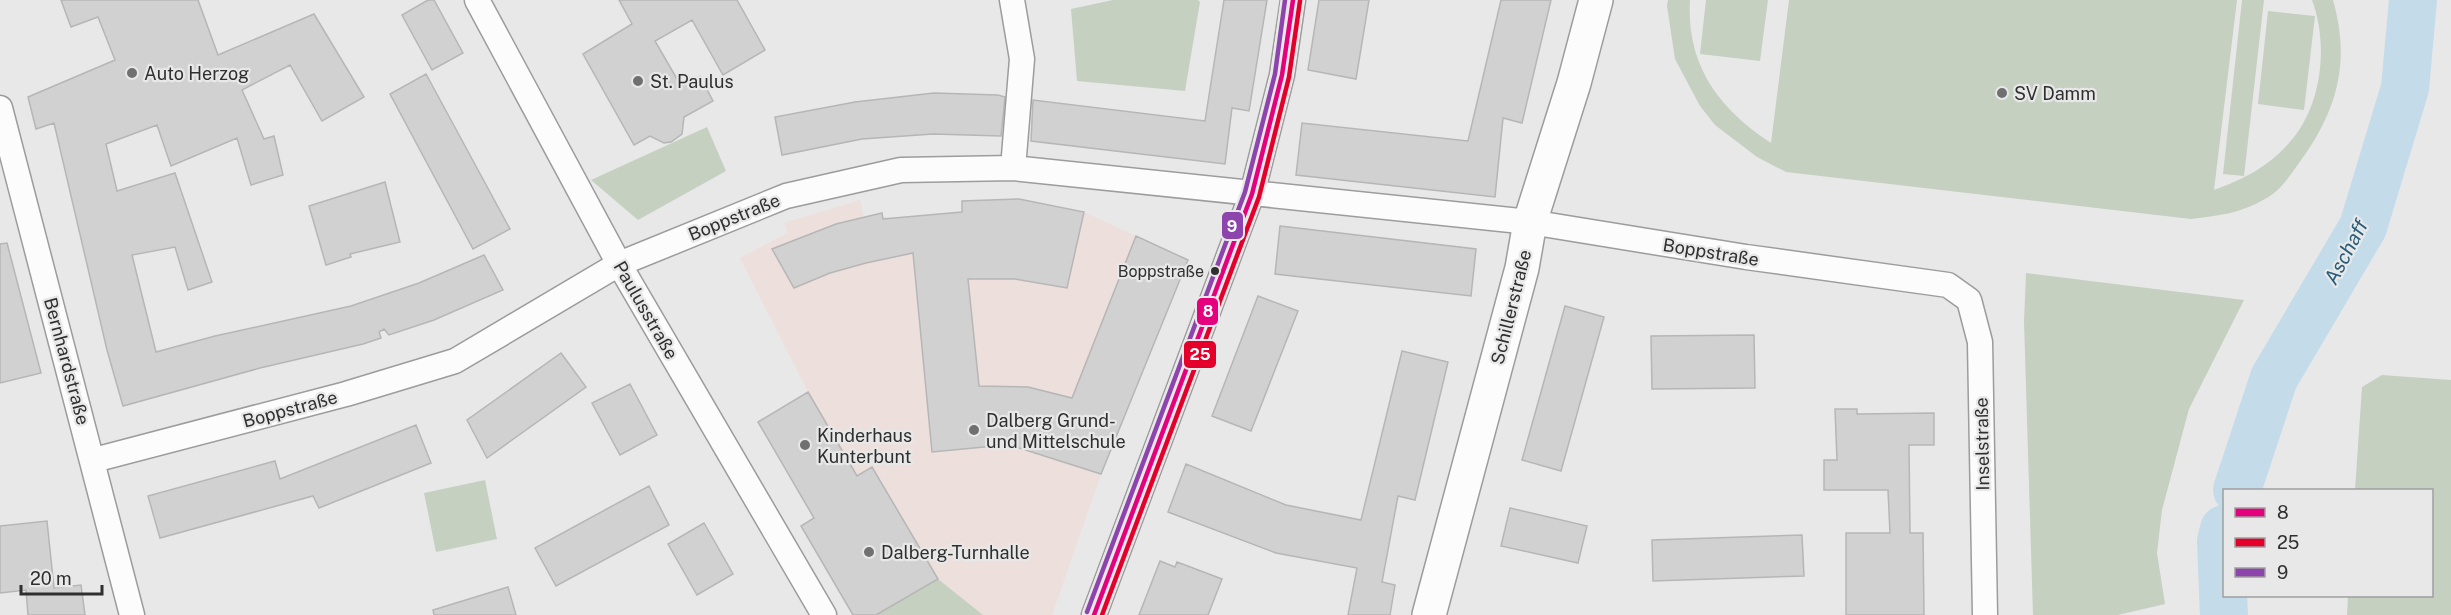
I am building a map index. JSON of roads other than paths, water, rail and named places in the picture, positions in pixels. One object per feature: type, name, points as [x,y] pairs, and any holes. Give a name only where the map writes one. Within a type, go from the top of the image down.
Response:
[{"type":"main road","name":"Schillerstraße","points":[[1429,615],[1519,280],[1530,222],[1574,83],[1596,0]]},
{"type":"street","name":"Paulusstraße","points":[[477,0],[619,264],[824,615]]},
{"type":"street","points":[[1012,0],[1022,59],[1013,168]]},
{"type":"street","points":[[1094,615],[1252,194],[1282,75],[1293,0]]},
{"type":"street","name":"Bernhardstraße","points":[[0,108],[94,460],[132,615]]},
{"type":"street","name":"Boppstraße","points":[[94,460],[346,394],[455,361],[619,264],[786,196],[901,170],[1013,168],[1530,222],[1746,257],[1948,285]]},
{"type":"street","name":"Inselstraße","points":[[1948,285],[1969,300],[1980,342],[1985,615]]},
{"type":"waterway","name":"Aschaff","points":[[2237,489],[2274,378],[2363,227],[2405,88],[2413,0]]},
{"type":"waterway","name":"Aschaff","points":[[2223,533],[2221,541],[2223,590]]},
{"type":"waterway","name":"Aschaff","points":[[2223,597],[2224,615]]},
{"type":"place","name":"Auto Herzog","points":[[132,73]]},
{"type":"place","name":"St. Paulus","points":[[638,81]]},
{"type":"place","name":"SV Damm","points":[[2002,93]]},
{"type":"place","name":"Boppstraße","points":[[1215,271]]},
{"type":"place","name":"Dalberg Grund- und Mittelschule","points":[[974,430]]},
{"type":"place","name":"Kinderhaus Kunterbunt","points":[[805,445]]},
{"type":"place","name":"Dalberg-Turnhalle","points":[[869,552]]}]
